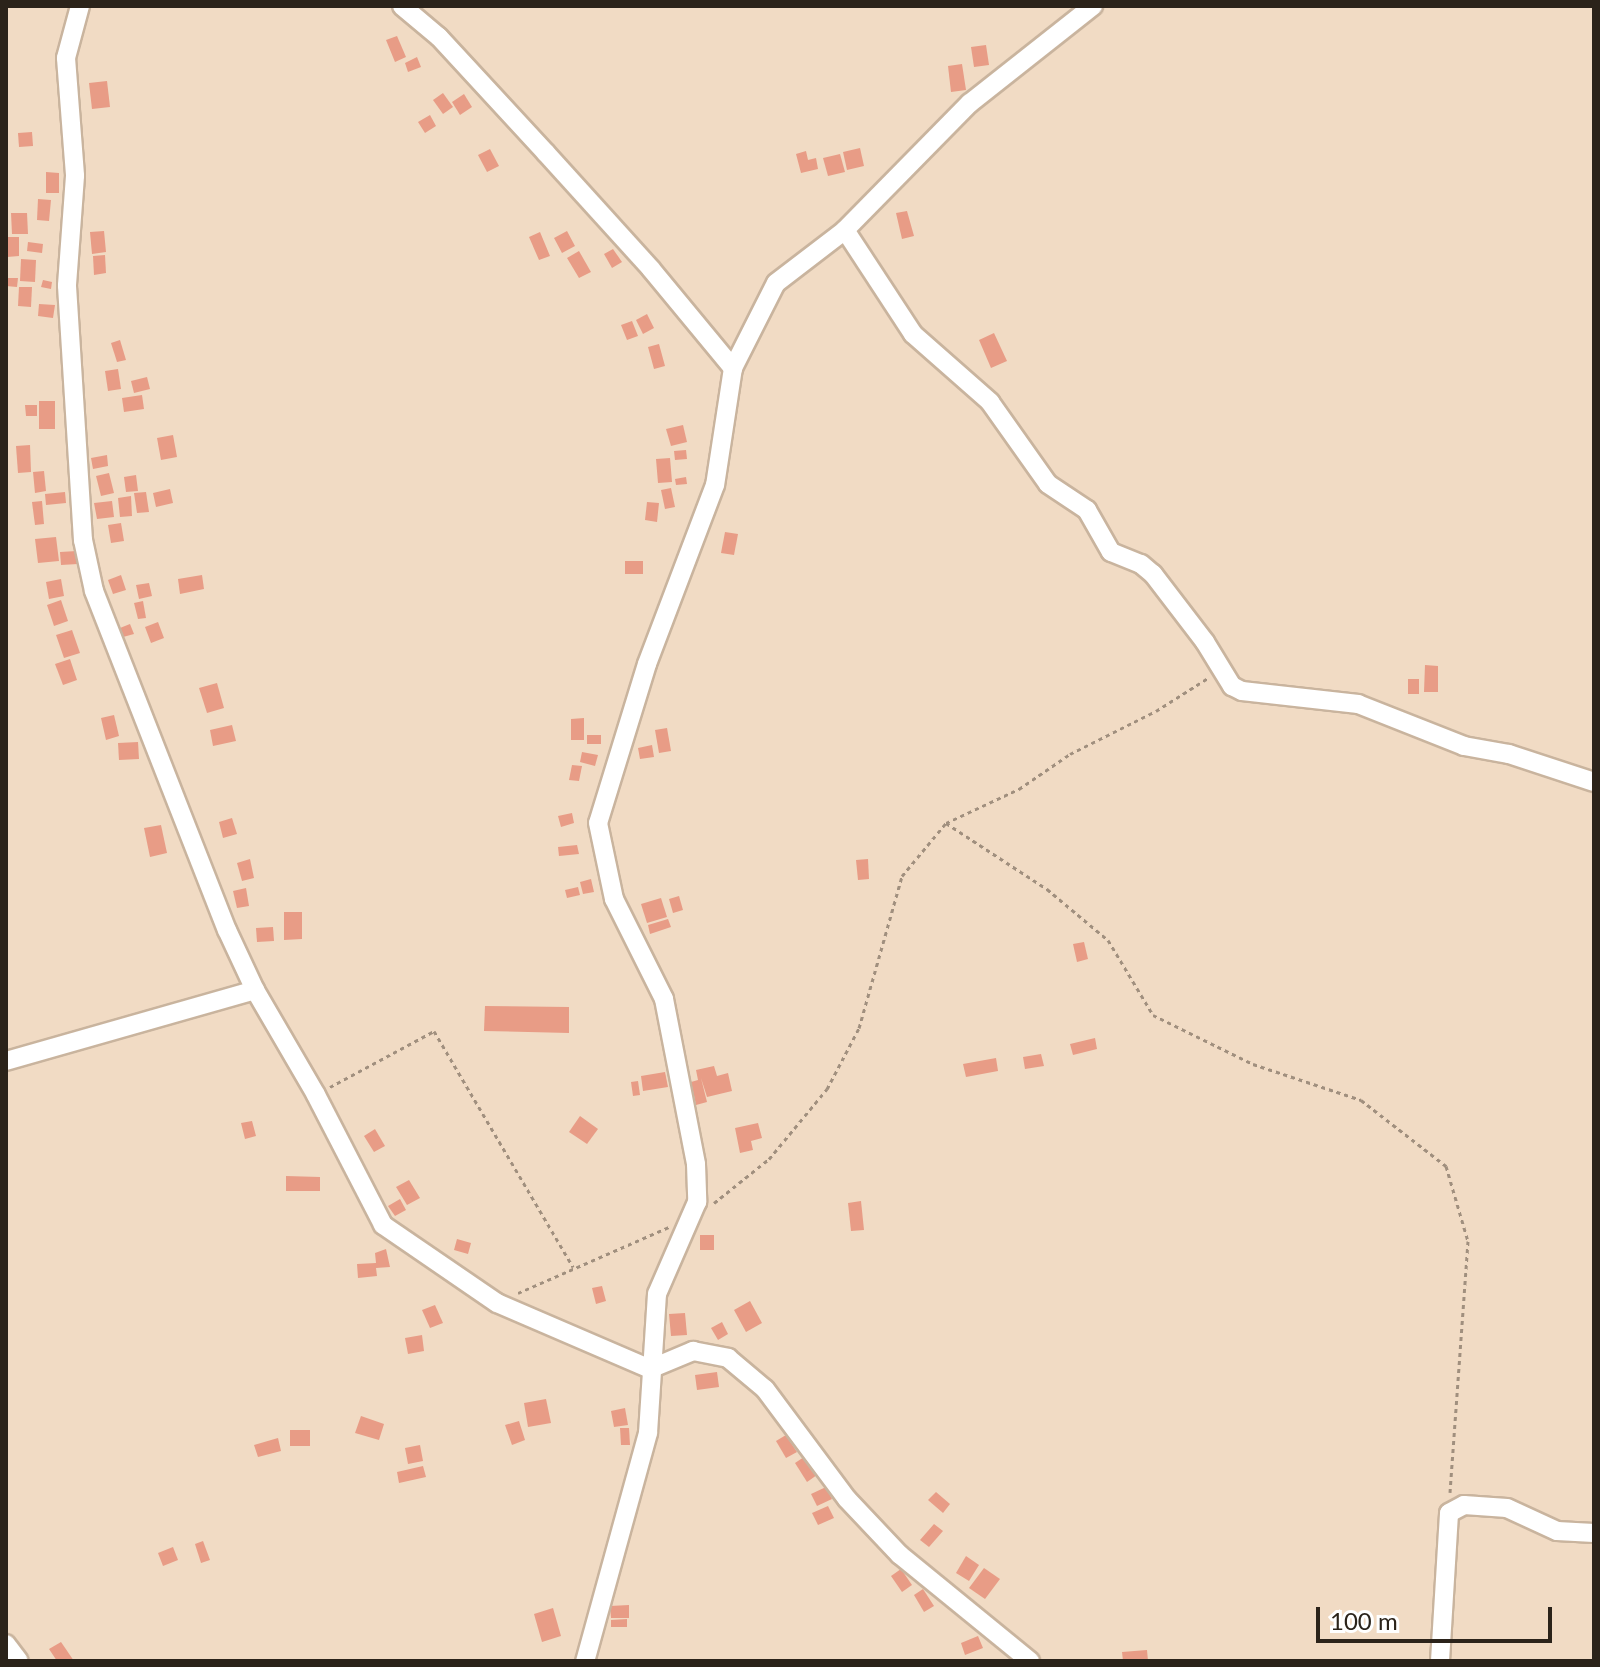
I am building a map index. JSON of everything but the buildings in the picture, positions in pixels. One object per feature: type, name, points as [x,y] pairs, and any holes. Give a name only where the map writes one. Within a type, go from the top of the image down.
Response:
[{"type":"street","points":[[80,6],[66,58],[75,176],[67,286],[83,540],[94,591],[133,696],[194,839],[227,930],[255,990],[316,1095],[383,1225],[497,1303],[650,1369],[693,1351],[728,1358],[765,1389],[847,1499],[900,1555],[1030,1661]]},
{"type":"street","points":[[402,6],[439,37],[567,176],[651,269],[733,368]]},
{"type":"street","points":[[585,1661],[648,1433],[657,1294],[697,1202],[696,1164],[664,999],[614,899],[598,823],[647,664],[715,485],[733,368],[776,283],[845,230],[970,103],[1093,6]]},
{"type":"street","points":[[845,230],[913,334],[990,402],[1048,484],[1087,510],[1111,552],[1141,564],[1153,574],[1205,642],[1232,686],[1242,691],[1358,704],[1464,746],[1509,754],[1594,782]]},
{"type":"street","points":[[6,1061],[255,990]]},
{"type":"street","points":[[1440,1661],[1449,1513],[1464,1505],[1507,1508],[1548,1529],[1594,1533]]},
{"type":"street","points":[[6,1644],[19,1661]]},
{"type":"path","points":[[497,1303],[573,1267],[692,1218],[769,1159],[827,1089],[859,1028],[902,876],[946,823],[1019,789],[1070,754],[1156,711],[1220,670]]},
{"type":"path","points":[[946,823],[1047,889],[1108,940],[1153,1015],[1253,1064],[1361,1100],[1446,1166],[1468,1241],[1449,1513]]},
{"type":"path","points":[[316,1095],[434,1031],[573,1267]]}]
